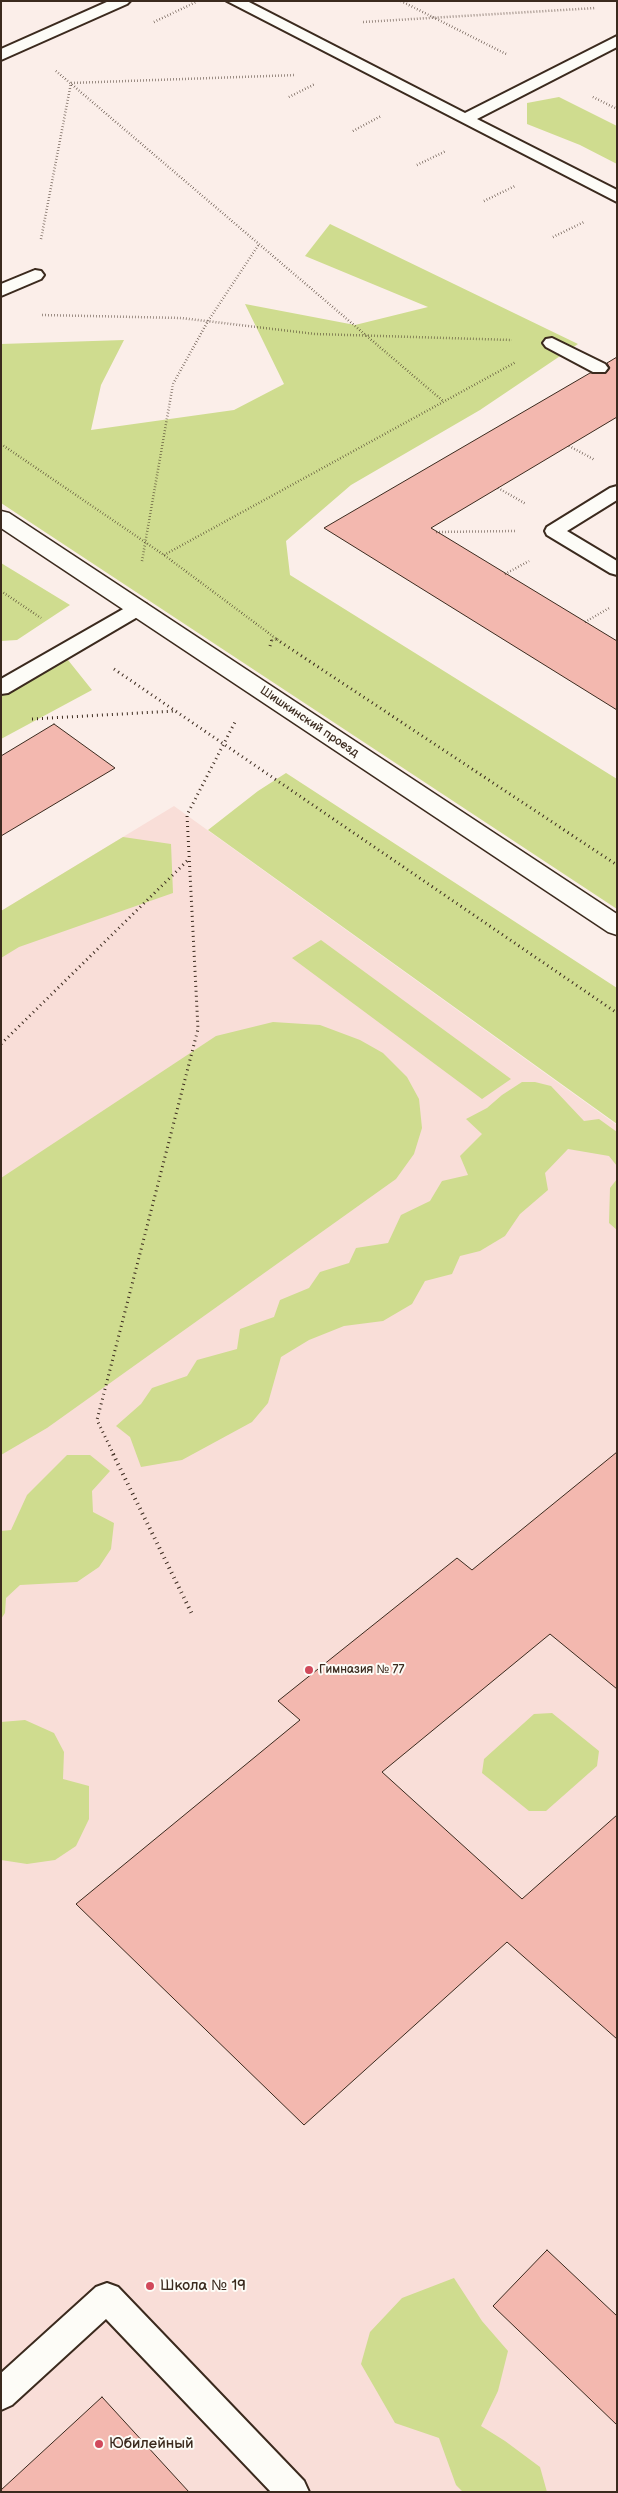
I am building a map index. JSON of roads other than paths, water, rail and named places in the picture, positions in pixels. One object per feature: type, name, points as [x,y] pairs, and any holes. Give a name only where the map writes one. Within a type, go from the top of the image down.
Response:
[{"type":"street","name":"Шишкинский проезд","points":[[1,518],[617,926]]},
{"type":"lane","points":[[1,55],[122,1]]},
{"type":"lane","points":[[234,1],[617,197]]},
{"type":"lane","points":[[464,119],[617,41]]},
{"type":"lane","points":[[1,291],[34,275]]},
{"type":"lane","points":[[552,343],[598,368]]},
{"type":"lane","points":[[617,492],[554,531],[617,569]]},
{"type":"lane","points":[[1,688],[139,608]]},
{"type":"lane","points":[[1,2394],[107,2298],[293,2492]]},
{"type":"place","name":"Гимназия № 77","points":[[309,1670]]},
{"type":"place","name":"Школа № 19","points":[[150,2286]]},
{"type":"place","name":"Юбилейный","points":[[99,2444]]}]
